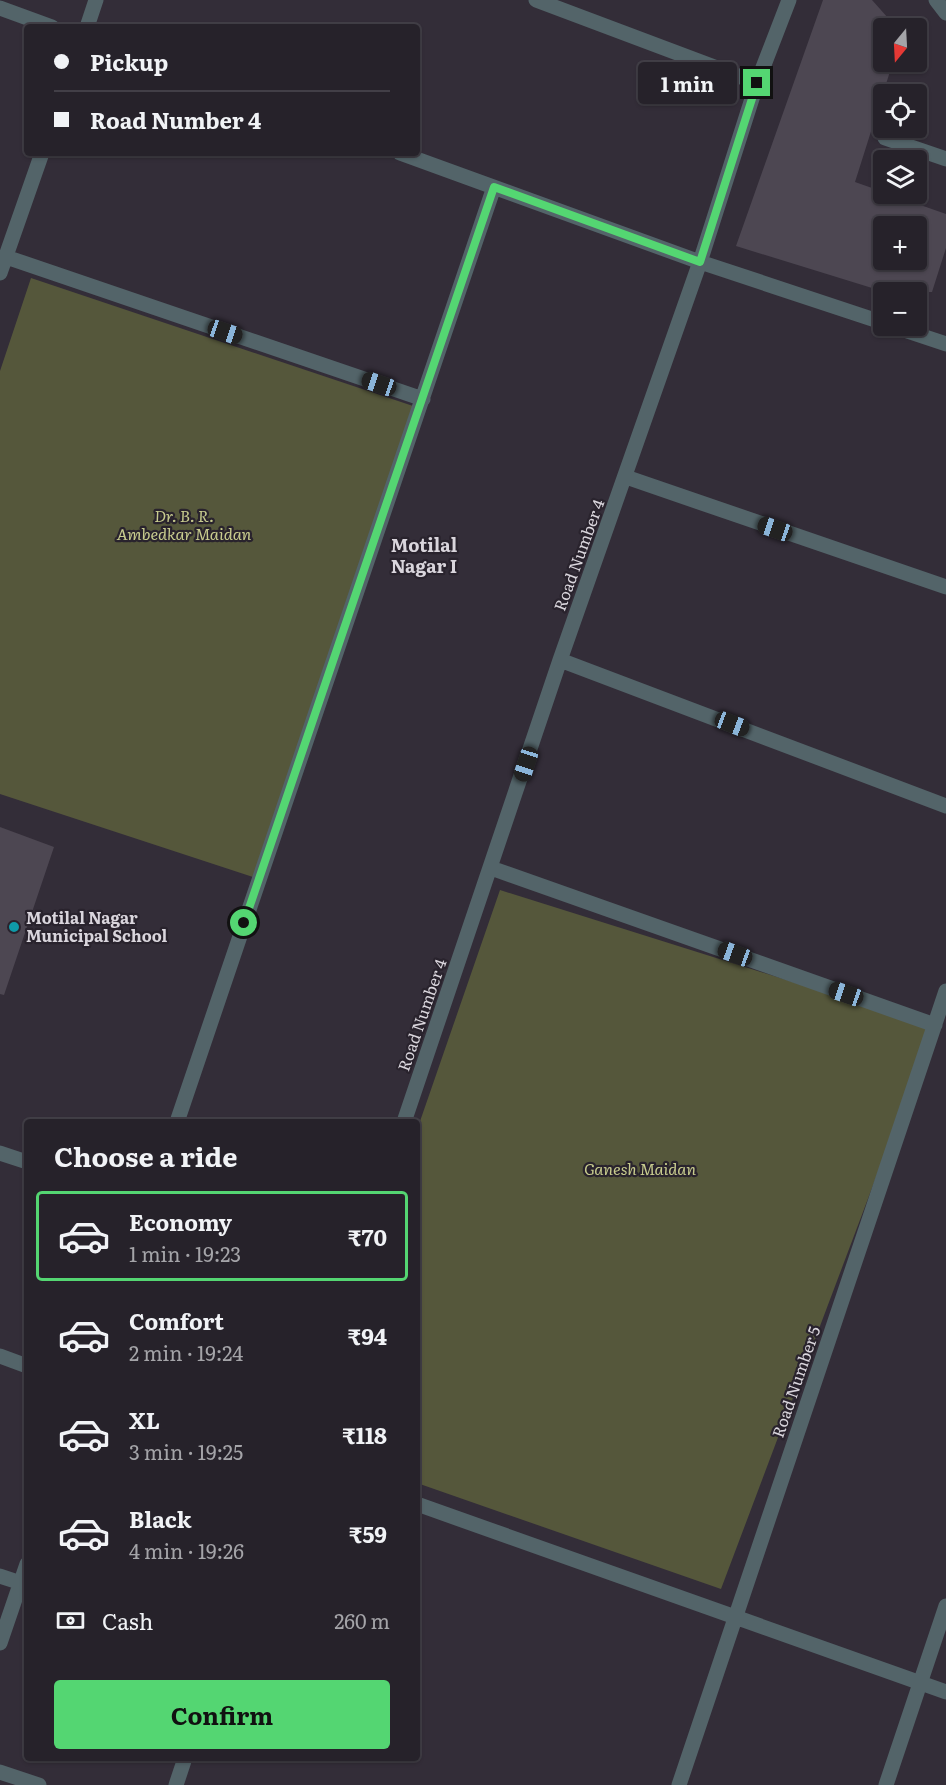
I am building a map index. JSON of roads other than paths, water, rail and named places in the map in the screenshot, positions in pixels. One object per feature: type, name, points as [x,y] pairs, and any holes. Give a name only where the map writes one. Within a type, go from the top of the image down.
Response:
[{"type":"street","points":[[88,24],[96,0]]},
{"type":"street","points":[[536,0],[757,83]]},
{"type":"street","name":"Road Number 4","points":[[405,1119],[560,660],[700,262],[757,83],[789,0]]},
{"type":"street","points":[[936,0],[946,13]]},
{"type":"street","points":[[0,8],[44,24]]},
{"type":"street","points":[[885,138],[946,159]]},
{"type":"street","points":[[0,273],[41,156]]},
{"type":"street","points":[[408,156],[700,262],[873,319]]},
{"type":"street","points":[[178,1119],[494,187]]},
{"type":"street","points":[[6,257],[423,399]]},
{"type":"street","points":[[922,336],[946,344]]},
{"type":"street","points":[[626,477],[946,587]]},
{"type":"street","points":[[560,660],[946,806]]},
{"type":"street","points":[[491,868],[935,1025]]},
{"type":"street","name":"Road Number 5","points":[[679,1785],[946,992]]},
{"type":"street","points":[[0,1153],[24,1161]]},
{"type":"street","points":[[0,1356],[24,1365]]},
{"type":"street","points":[[420,1505],[946,1692]]},
{"type":"street","points":[[0,1643],[24,1574]]},
{"type":"street","points":[[0,1576],[21,1583]]},
{"type":"street","points":[[886,1785],[946,1606]]},
{"type":"street","points":[[176,1785],[184,1761]]},
{"type":"street","points":[[0,1772],[39,1785]]},
{"type":"place","name":"Motilal Nagar Municipal School","points":[[14,927]]},
{"type":"district","name":"Motilal Nagar I","points":[[424,556]]},
{"type":"park label","name":"Dr. B. R. Ambedkar Maidan","points":[[184,525]]},
{"type":"park label","name":"Ganesh Maidan","points":[[640,1169]]}]
